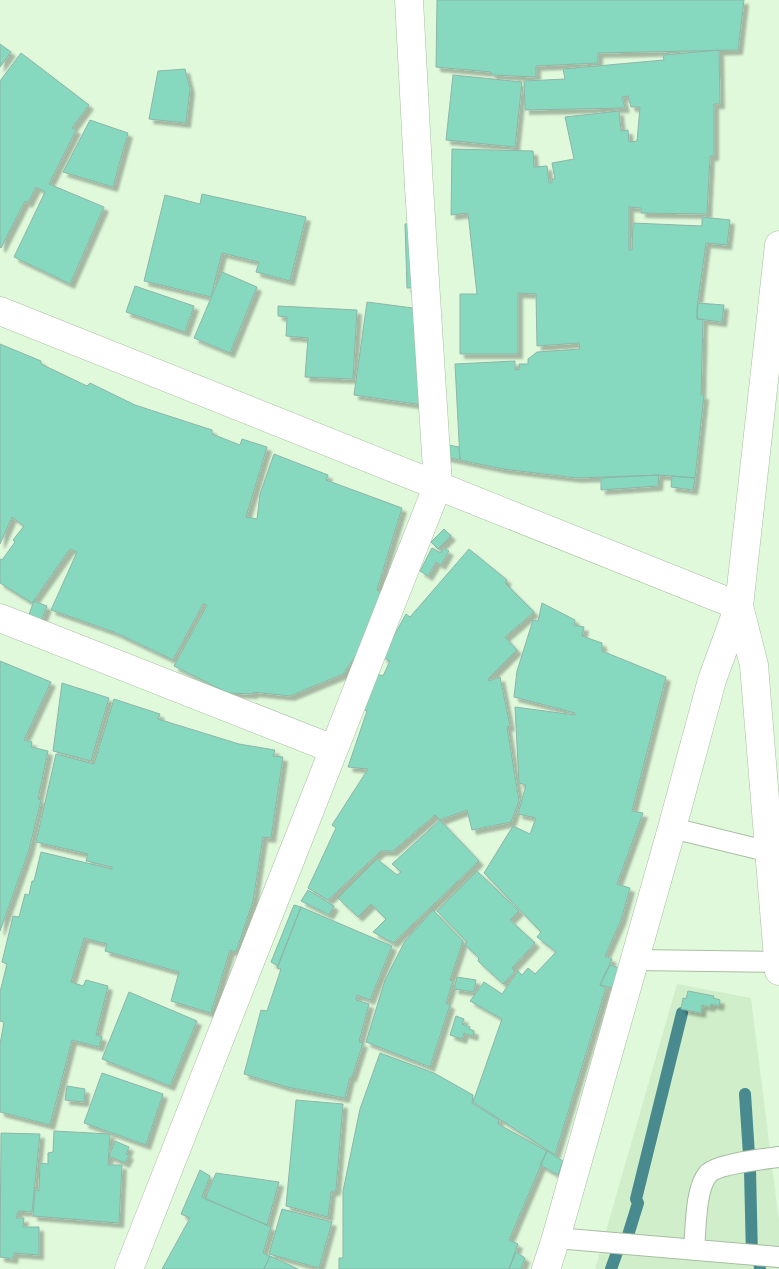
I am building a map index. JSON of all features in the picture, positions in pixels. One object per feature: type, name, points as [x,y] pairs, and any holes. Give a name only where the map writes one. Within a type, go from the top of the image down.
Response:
[{"type":"street","points":[[129,1269],[438,485],[418,178],[409,0]]},
{"type":"street","points":[[546,1269],[635,960],[712,680],[739,606],[779,245]]},
{"type":"street","points":[[0,311],[739,606]]},
{"type":"street","points":[[739,606],[754,665],[779,966]]},
{"type":"street","points":[[0,618],[333,749]]},
{"type":"lane","points":[[672,828],[770,852]]},
{"type":"lane","points":[[635,960],[779,966]]},
{"type":"lane","points":[[694,1250],[700,1188],[708,1173],[720,1167],[779,1157]]},
{"type":"lane","points":[[556,1238],[779,1257]]},
{"type":"shaded area","points":[[677,984],[751,998],[779,1221],[779,1269],[595,1269]]},
{"type":"building","points":[[437,0],[744,0],[738,50],[598,53],[598,63],[536,66],[536,77],[492,75],[491,72],[436,67]]},
{"type":"building","points":[[0,44],[11,52],[0,67]]},
{"type":"building","points":[[719,50],[720,104],[714,104],[714,156],[710,156],[707,214],[641,213],[641,208],[629,207],[629,250],[632,250],[633,223],[702,226],[702,217],[730,220],[727,245],[706,243],[697,308],[697,319],[703,319],[701,395],[704,395],[695,478],[659,475],[577,478],[503,469],[460,460],[455,364],[515,361],[515,370],[520,369],[519,364],[528,364],[528,359],[537,352],[580,349],[579,343],[537,346],[536,294],[518,293],[518,354],[460,354],[460,294],[477,294],[468,213],[451,215],[452,149],[533,151],[534,167],[547,166],[549,183],[552,183],[552,179],[555,179],[552,163],[574,159],[565,117],[619,111],[621,131],[628,130],[629,142],[637,141],[640,107],[631,107],[628,96],[622,97],[625,108],[525,110],[524,81],[565,79],[563,69],[664,60],[663,55]]},
{"type":"building","points":[[21,53],[89,105],[72,128],[76,130],[49,184],[104,207],[70,284],[14,257],[45,192],[36,187],[28,203],[25,201],[0,247],[0,81]]},
{"type":"building","points":[[185,69],[190,89],[186,123],[149,119],[158,71]]},
{"type":"building","points":[[453,75],[522,82],[515,147],[446,140]]},
{"type":"building","points":[[90,120],[128,133],[113,187],[63,172]]},
{"type":"building","points":[[202,194],[306,217],[290,281],[256,272],[259,262],[222,253],[211,297],[144,281],[165,195],[200,204]]},
{"type":"building","points":[[425,223],[428,287],[407,288],[405,224]]},
{"type":"building","points":[[222,272],[257,287],[230,353],[194,338]]},
{"type":"building","points":[[135,286],[194,306],[185,332],[126,312]]},
{"type":"building","points":[[367,302],[436,311],[423,405],[354,395]]},
{"type":"building","points":[[698,303],[724,305],[722,322],[697,319]]},
{"type":"building","points":[[278,306],[357,310],[353,379],[305,377],[308,338],[286,336],[287,317],[278,316]]},
{"type":"building","points":[[0,344],[41,361],[41,364],[87,386],[90,383],[135,405],[212,430],[212,434],[240,445],[242,439],[267,447],[246,517],[257,519],[260,494],[274,454],[328,475],[326,480],[402,508],[377,590],[384,596],[362,647],[343,674],[290,696],[253,692],[253,694],[228,693],[174,666],[207,605],[203,604],[173,660],[114,632],[51,610],[77,552],[70,549],[32,603],[0,583],[0,559],[2,560],[15,542],[13,540],[24,526],[12,517],[0,544]]},
{"type":"building","points":[[433,442],[459,447],[460,460],[431,454]]},
{"type":"building","points":[[659,475],[658,486],[601,490],[601,478]]},
{"type":"building","points":[[672,476],[695,478],[693,490],[671,487]]},
{"type":"building","points":[[444,529],[451,536],[438,549],[431,542]]},
{"type":"building","points":[[432,548],[441,553],[443,548],[449,551],[441,565],[436,562],[428,576],[420,571]]},
{"type":"building","points":[[469,549],[507,580],[505,583],[534,612],[505,637],[517,650],[488,679],[489,681],[500,677],[510,726],[507,727],[519,801],[511,822],[472,830],[467,810],[440,820],[435,815],[393,851],[381,851],[328,900],[308,888],[336,828],[332,825],[368,769],[348,767],[367,711],[363,709],[377,674],[383,676],[390,661],[382,657],[406,614],[410,617]]},
{"type":"building","points":[[34,601],[47,606],[41,622],[28,617]]},
{"type":"building","points":[[542,603],[575,620],[574,625],[584,627],[582,636],[602,643],[602,651],[666,677],[632,811],[643,813],[617,884],[630,888],[621,920],[605,956],[612,959],[600,985],[606,988],[555,1155],[473,1102],[502,1019],[470,1001],[484,982],[502,994],[518,971],[522,975],[528,968],[535,974],[556,952],[537,937],[541,932],[484,873],[513,826],[530,834],[536,818],[518,814],[526,785],[519,783],[515,707],[575,715],[575,713],[514,697],[517,671],[533,620],[538,621]]},
{"type":"building","points":[[0,661],[51,682],[24,740],[32,742],[31,747],[48,751],[38,799],[41,800],[29,850],[0,931]]},
{"type":"building","points":[[62,683],[109,698],[91,761],[53,751]]},
{"type":"building","points":[[114,699],[160,714],[158,719],[239,744],[275,750],[273,756],[283,757],[271,838],[263,837],[253,901],[236,952],[230,950],[211,1013],[171,1001],[179,972],[105,951],[107,944],[84,938],[71,982],[83,986],[86,980],[108,986],[96,1035],[102,1037],[99,1047],[72,1040],[50,1125],[0,1112],[0,1044],[4,1022],[0,1021],[0,992],[7,964],[2,962],[13,916],[19,917],[25,894],[29,895],[41,852],[112,869],[112,867],[86,861],[88,854],[36,842],[56,754],[94,764]]},
{"type":"building","points":[[440,820],[479,861],[393,943],[373,932],[386,919],[371,904],[358,917],[338,898],[377,859],[397,875],[401,872],[392,864]]},
{"type":"building","points":[[477,871],[519,911],[510,920],[535,943],[512,968],[515,971],[503,984],[478,961],[479,958],[465,945],[467,942],[437,911]]},
{"type":"building","points":[[308,890],[334,906],[329,915],[301,901]]},
{"type":"building","points":[[294,905],[301,907],[278,966],[271,962]]},
{"type":"building","points":[[301,907],[392,946],[370,1000],[357,995],[356,1000],[369,1004],[359,1042],[363,1043],[352,1077],[350,1077],[345,1098],[287,1087],[244,1074],[261,1010],[267,1011],[281,969],[277,968]]},
{"type":"building","points":[[433,910],[463,941],[450,980],[453,981],[446,1003],[450,1005],[430,1067],[366,1042],[385,980],[405,941]]},
{"type":"building","points":[[610,965],[623,969],[617,989],[600,985]]},
{"type":"building","points":[[457,977],[476,980],[474,992],[454,989]]},
{"type":"building","points":[[688,991],[714,996],[713,998],[720,1000],[719,1006],[711,1004],[710,1007],[702,1005],[701,1013],[681,1009],[683,998],[686,999]]},
{"type":"building","points":[[129,992],[197,1021],[170,1086],[102,1059]]},
{"type":"building","points":[[456,1016],[464,1019],[462,1024],[474,1031],[473,1036],[464,1033],[462,1039],[450,1035]]},
{"type":"building","points":[[380,1053],[434,1073],[473,1095],[472,1103],[499,1120],[498,1124],[547,1151],[509,1240],[518,1244],[509,1269],[339,1269],[339,1258],[343,1258],[343,1191],[360,1109]]},
{"type":"building","points":[[102,1073],[163,1094],[146,1145],[84,1123]]},
{"type":"building","points":[[67,1086],[85,1089],[84,1102],[65,1100]]},
{"type":"building","points":[[296,1100],[343,1104],[336,1190],[331,1192],[328,1217],[286,1206]]},
{"type":"building","points":[[54,1131],[110,1134],[108,1165],[122,1165],[119,1223],[33,1216],[35,1190],[39,1191],[40,1163],[48,1164],[48,1153],[53,1152]]},
{"type":"building","points":[[1,1133],[40,1134],[32,1212],[18,1211],[16,1218],[24,1218],[23,1227],[39,1227],[39,1255],[14,1253],[13,1259],[0,1257]]},
{"type":"building","points":[[115,1141],[129,1147],[126,1154],[129,1155],[125,1163],[109,1156]]},
{"type":"building","points":[[547,1151],[563,1161],[558,1175],[540,1165]]},
{"type":"building","points":[[200,1170],[210,1176],[202,1197],[271,1227],[263,1253],[270,1256],[264,1269],[162,1269],[190,1218],[181,1214]]},
{"type":"building","points":[[216,1173],[279,1182],[267,1225],[205,1199]]},
{"type":"building","points":[[282,1209],[332,1222],[319,1268],[269,1254]]},
{"type":"building","points":[[516,1252],[525,1258],[521,1269],[509,1269]]},
{"type":"building","points":[[270,1256],[298,1269],[264,1269]]},
{"type":"waterway","points":[[611,1269],[620,1244],[625,1245],[638,1203],[636,1199],[682,1013]]},
{"type":"waterway","points":[[745,1094],[750,1170],[752,1257],[759,1258],[760,1269]]}]
